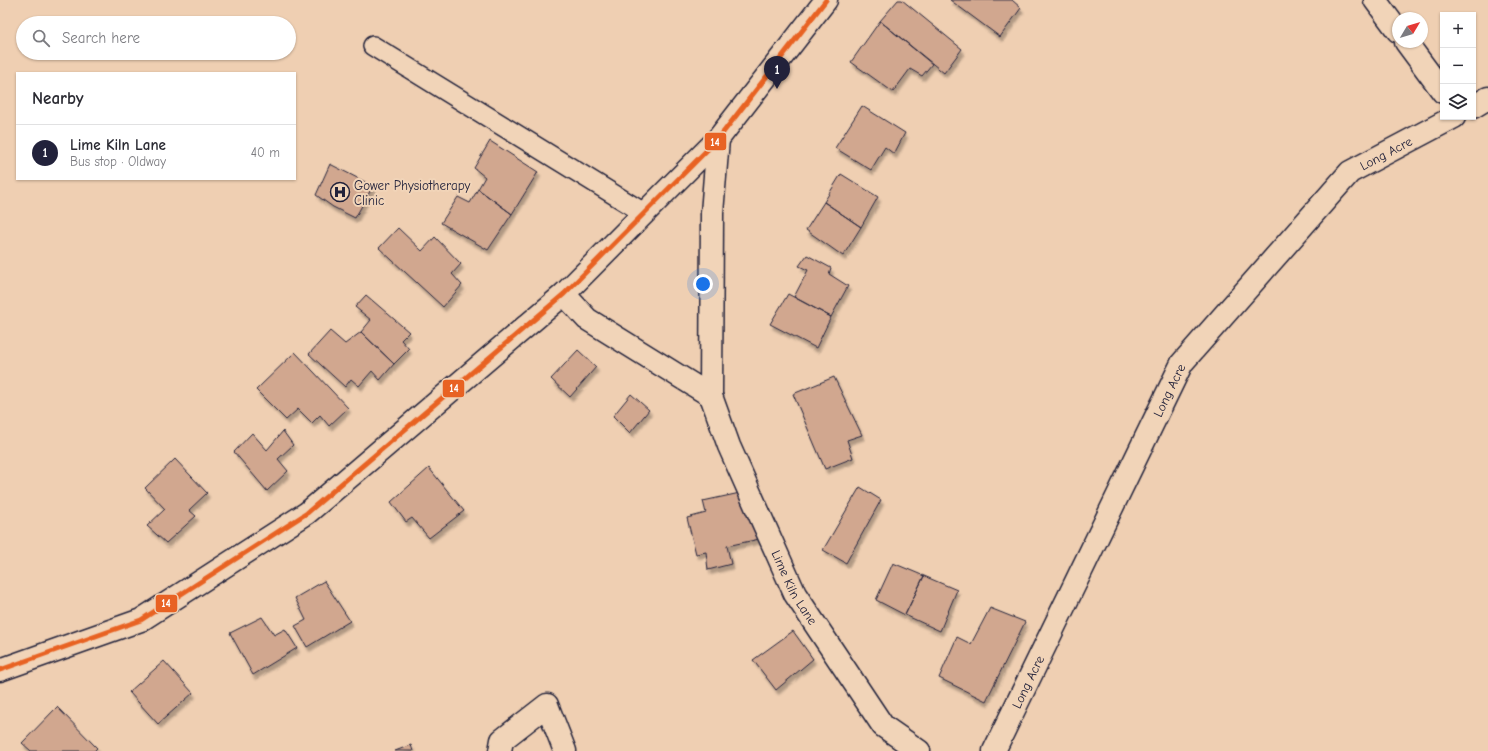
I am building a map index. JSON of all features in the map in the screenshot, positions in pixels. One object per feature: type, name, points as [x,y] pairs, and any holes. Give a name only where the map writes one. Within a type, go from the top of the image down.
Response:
[{"type":"street","points":[[0,670],[141,620],[307,513],[564,294],[718,139],[826,0]]},
{"type":"street","points":[[1375,0],[1392,23]]},
{"type":"street","points":[[1410,48],[1440,88]]},
{"type":"street","points":[[1476,105],[1488,98]]},
{"type":"street","name":"Long Acre","points":[[994,751],[1182,363],[1350,172],[1448,120]]},
{"type":"street","name":"Lime Kiln Lane","points":[[718,139],[712,213],[711,396],[729,446],[795,594],[883,726],[919,751]]},
{"type":"street","points":[[564,294],[587,319],[711,396]]},
{"type":"street","points":[[500,751],[502,740],[547,705],[566,751]]},
{"type":"lane","points":[[373,46],[644,214]]},
{"type":"building","points":[[898,0],[902,0],[962,49],[944,73],[880,21]]},
{"type":"building","points":[[950,0],[1012,0],[1021,8],[1000,37]]},
{"type":"building","points":[[880,21],[932,64],[922,76],[910,69],[893,92],[851,62]]},
{"type":"building","points":[[862,106],[905,133],[894,154],[885,147],[871,170],[835,148]]},
{"type":"building","points":[[490,141],[538,172],[512,214],[478,189],[485,177],[474,168]]},
{"type":"building","points":[[330,164],[373,186],[355,218],[333,207],[316,195]]},
{"type":"building","points":[[841,174],[878,197],[861,227],[824,202]]},
{"type":"building","points":[[478,189],[512,214],[488,250],[441,223],[458,197],[470,203]]},
{"type":"building","points":[[824,202],[861,227],[843,256],[806,230]]},
{"type":"building","points":[[398,228],[422,251],[435,237],[461,264],[452,274],[462,285],[443,307],[379,248]]},
{"type":"building","points":[[807,255],[831,268],[829,274],[848,286],[831,317],[794,297],[808,270],[799,266]]},
{"type":"building","points":[[788,294],[831,317],[816,348],[770,324]]},
{"type":"building","points":[[366,295],[409,332],[401,340],[409,349],[394,364],[361,332],[371,320],[355,307]]},
{"type":"building","points":[[330,331],[345,344],[361,332],[394,364],[380,380],[372,371],[359,386],[351,379],[345,387],[309,354]]},
{"type":"building","points":[[578,350],[596,367],[570,397],[551,379]]},
{"type":"building","points":[[295,352],[348,408],[329,426],[320,415],[312,423],[298,409],[286,420],[256,390]]},
{"type":"building","points":[[834,377],[862,435],[847,440],[853,458],[825,469],[793,394]]},
{"type":"building","points":[[631,394],[649,410],[630,433],[613,416]]},
{"type":"building","points":[[283,431],[293,445],[278,459],[288,471],[267,491],[234,452],[252,433],[267,450]]},
{"type":"building","points":[[175,459],[207,493],[189,510],[196,516],[166,543],[147,526],[165,509],[145,488]]},
{"type":"building","points":[[429,468],[464,511],[429,538],[412,518],[406,522],[391,502]]},
{"type":"building","points":[[860,487],[881,500],[846,563],[823,550]]},
{"type":"building","points":[[740,493],[745,510],[751,509],[764,538],[727,546],[731,564],[708,570],[706,552],[696,554],[687,518],[706,513],[703,501]]},
{"type":"building","points":[[893,563],[924,576],[905,615],[876,600]]},
{"type":"building","points":[[924,576],[957,590],[940,631],[905,615]]},
{"type":"building","points":[[324,581],[350,621],[307,647],[295,626],[306,620],[295,598]]},
{"type":"building","points":[[990,608],[1025,622],[986,701],[939,678],[957,637],[971,644]]},
{"type":"building","points":[[262,617],[274,635],[285,629],[297,648],[253,675],[230,633]]},
{"type":"building","points":[[793,631],[813,659],[776,690],[753,660]]},
{"type":"building","points":[[164,661],[193,693],[158,724],[129,692]]},
{"type":"building","points":[[57,707],[97,748],[94,751],[31,751],[22,743]]},
{"type":"building","points":[[411,745],[413,751],[395,751]]},
{"type":"transit line","name":"14","points":[[0,670],[141,620],[307,513],[564,294],[718,139],[826,0]]},
{"type":"place","name":"Lime Kiln Lane","points":[[777,89]]},
{"type":"place","name":"Gower Physiotherapy Clinic","points":[[340,192]]}]
